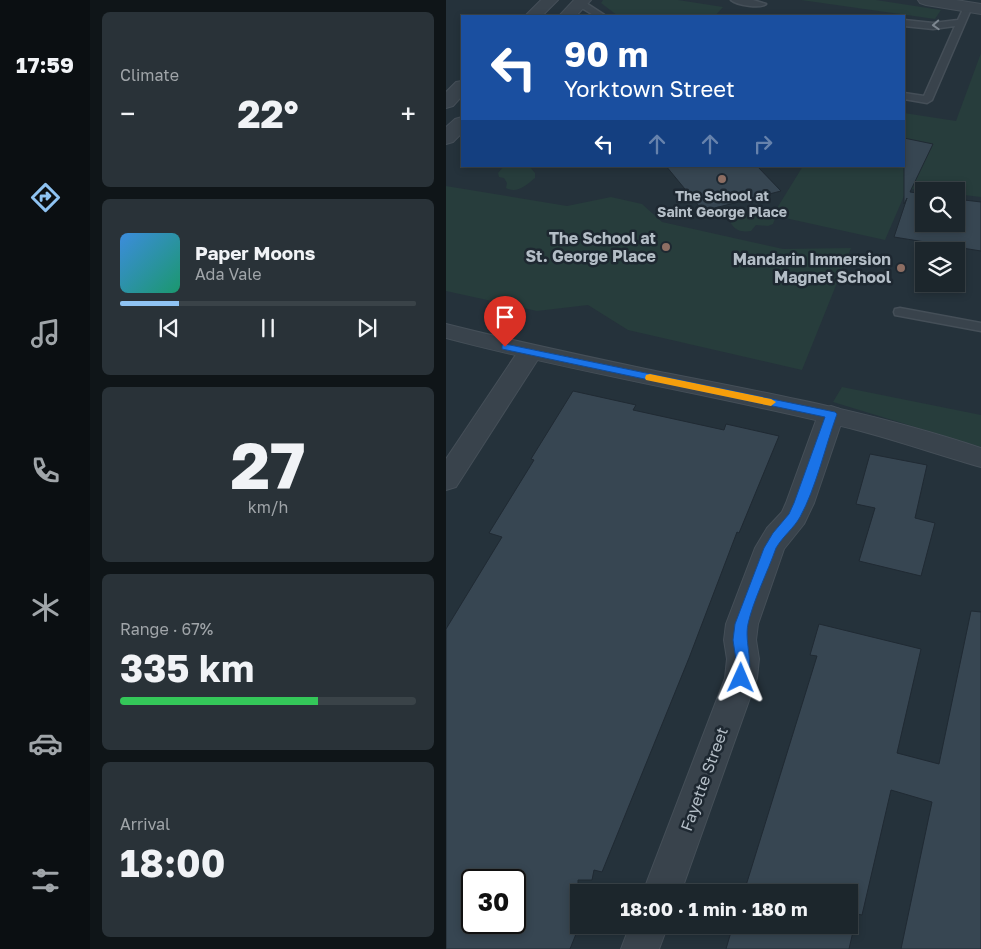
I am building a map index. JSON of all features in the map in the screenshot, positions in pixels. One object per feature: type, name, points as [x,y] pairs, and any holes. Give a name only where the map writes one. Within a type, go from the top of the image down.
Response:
[{"type":"street","points":[[534,15],[550,0]]},
{"type":"street","points":[[926,0],[970,13]]},
{"type":"street","points":[[568,15],[581,2]]},
{"type":"street","points":[[446,102],[461,87]]},
{"type":"street","points":[[446,138],[461,125]]},
{"type":"street","points":[[446,331],[530,353],[831,414],[939,443],[981,458]]},
{"type":"street","points":[[446,480],[530,353]]},
{"type":"street","name":"Fayette Street","points":[[665,884],[741,678],[743,660],[740,640],[742,624],[770,548],[777,536],[794,517],[800,503],[831,414]]},
{"type":"street","points":[[640,949],[646,934]]},
{"type":"lane","points":[[735,0],[762,4]]},
{"type":"lane","points":[[581,2],[600,15]]},
{"type":"lane","points":[[905,22],[933,26],[970,13]]},
{"type":"lane","points":[[905,96],[927,100],[970,13]]},
{"type":"lane","points":[[900,312],[981,327]]},
{"type":"green space","points":[[603,0],[678,0],[723,7],[716,15],[617,15],[601,3]]},
{"type":"green space","points":[[801,0],[876,0],[941,10],[935,19]]},
{"type":"green space","points":[[981,53],[981,197],[965,195],[965,182],[915,182],[915,189],[907,189],[885,240],[776,216],[773,224],[768,226],[756,225],[751,231],[740,231],[732,225],[729,217],[740,213],[757,211],[774,213],[802,167],[905,167],[905,113],[956,121]]},
{"type":"green space","points":[[503,167],[530,167],[535,173],[535,178],[525,186],[510,190],[506,188],[507,183],[504,178],[499,177],[498,173]]},
{"type":"green space","points":[[446,186],[567,206],[611,197],[642,204],[662,222],[783,249],[851,248],[802,370],[628,330],[588,305],[537,311],[446,291]]},
{"type":"green space","points":[[842,387],[981,415],[981,447],[833,402]]},
{"type":"building","points":[[905,138],[933,144],[910,192],[915,193],[915,232],[965,232],[965,200],[981,202],[981,251],[965,248],[965,242],[925,242],[894,237],[907,198],[904,204]]},
{"type":"building","name":"The School at Saint George Place","points":[[667,167],[758,167],[781,191],[703,211]]},
{"type":"building","points":[[573,391],[636,405],[633,410],[724,430],[726,424],[779,436],[739,533],[737,532],[689,658],[602,872],[594,870],[592,880],[578,880],[578,884],[570,884],[570,934],[576,934],[570,949],[446,949],[446,629],[502,537],[489,533],[534,460],[531,459]]},
{"type":"building","points":[[870,454],[927,465],[915,518],[935,523],[921,576],[859,561],[875,508],[856,504]]},
{"type":"building","points":[[971,611],[981,612],[981,949],[901,949],[932,802],[891,790],[862,915],[858,914],[858,884],[746,884],[817,656],[810,655],[819,624],[921,649],[897,753],[939,764]]},
{"type":"building","points":[[730,934],[852,934],[849,949],[726,949]]},
{"type":"slow traffic","points":[[650,378],[771,402]]},
{"type":"place","name":"The School at Saint George Place","points":[[722,179]]},
{"type":"place","name":"The School at St. George Place","points":[[666,247]]},
{"type":"place","name":"Mandarin Immersion Magnet School","points":[[901,268]]},
{"type":"route","points":[[505,347],[831,414],[800,503],[794,517],[777,536],[770,548],[742,624],[740,640],[743,660],[741,678]]}]
